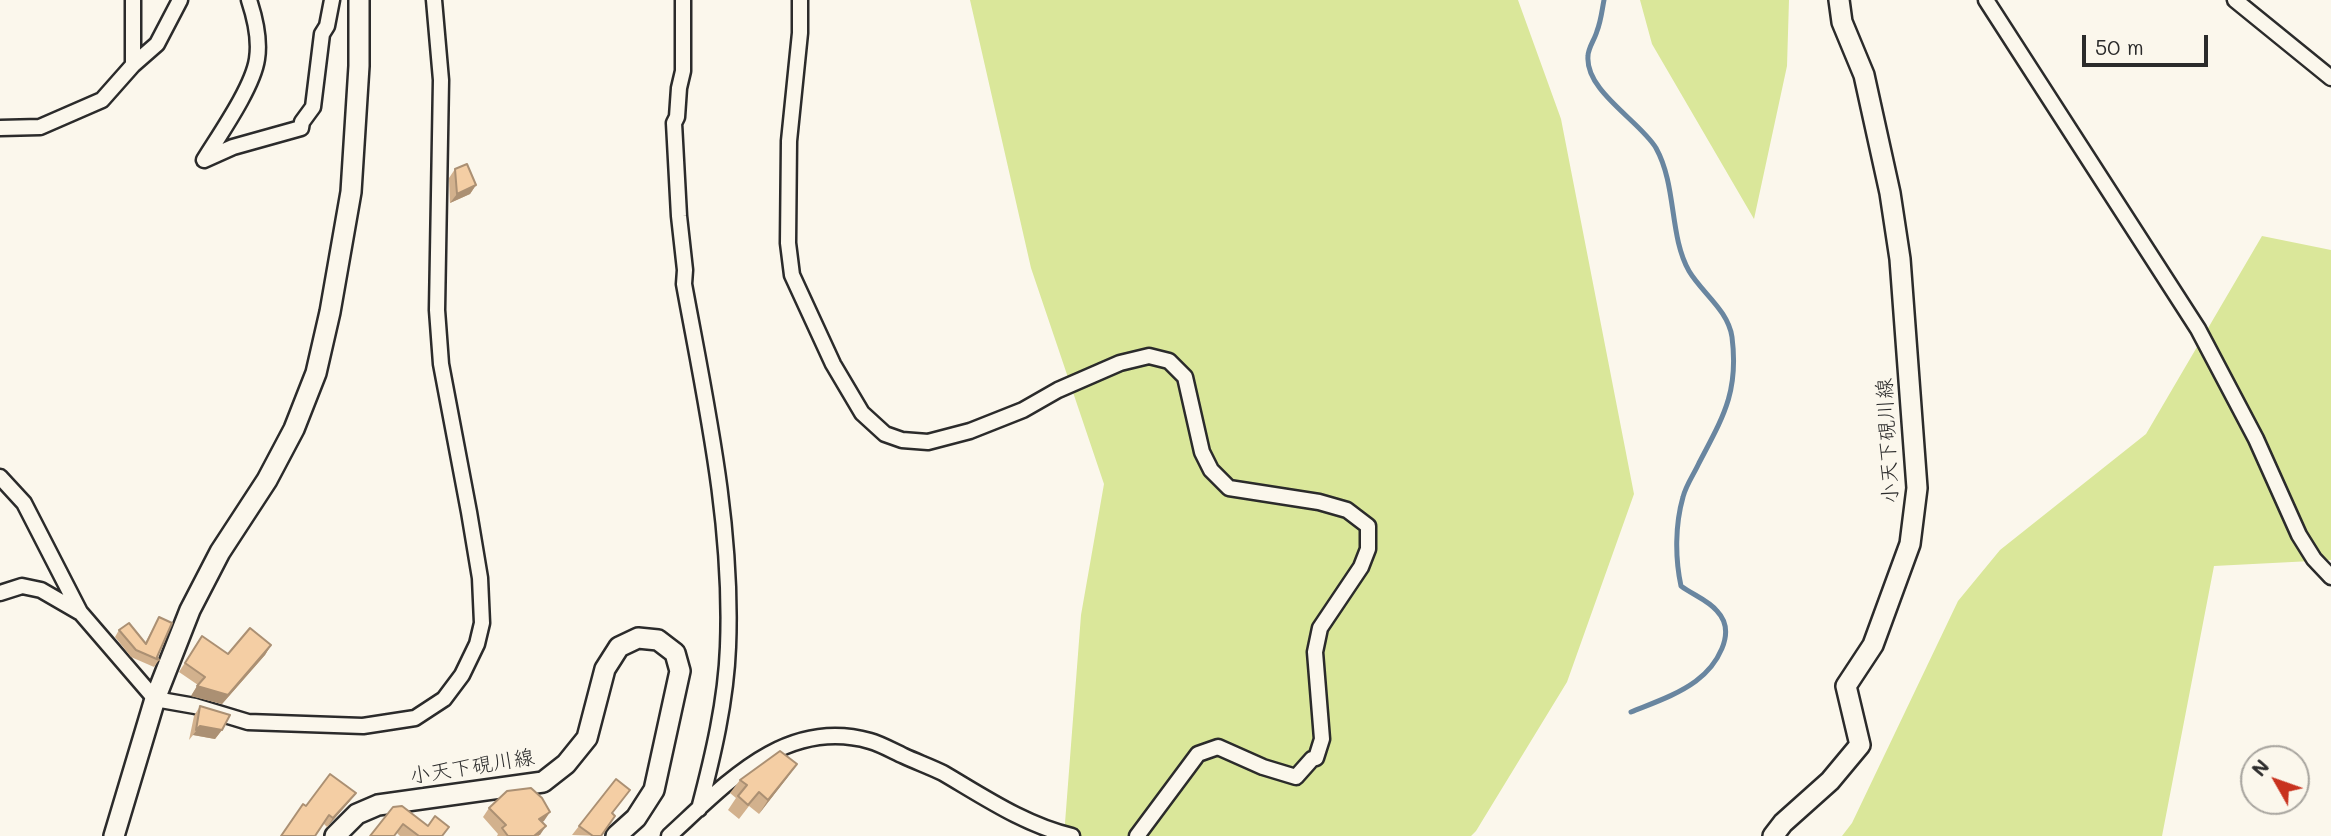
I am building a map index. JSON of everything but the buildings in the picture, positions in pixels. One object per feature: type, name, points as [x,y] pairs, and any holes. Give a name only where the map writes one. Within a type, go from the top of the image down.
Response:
[{"type":"main road","points":[[114,836],[155,699],[190,610],[220,552],[267,481],[294,429],[316,373],[330,312],[351,192],[359,66],[359,0]]},
{"type":"main road","name":"小天下硯川線","points":[[1773,836],[1783,823],[1830,781],[1860,745],[1846,686],[1873,645],[1910,544],[1917,488],[1900,259],[1890,193],[1864,75],[1842,22],[1839,0]]},
{"type":"main road","name":"小天下硯川線","points":[[335,836],[357,814],[378,805],[543,782],[566,764],[587,738],[605,668],[620,647],[638,638],[657,640],[675,653],[680,671],[654,790],[636,818],[616,836]]},
{"type":"street","points":[[133,0],[133,65]]},
{"type":"street","points":[[0,128],[40,127],[102,100],[133,65],[157,44],[180,0]]},
{"type":"street","points":[[249,0],[255,19],[257,60],[244,92],[204,160],[233,147],[301,128],[302,122],[313,107],[322,34],[327,26],[332,0]]},
{"type":"street","points":[[0,477],[24,503],[80,612],[155,699],[195,706],[248,722],[363,726],[415,718],[444,699],[462,675],[477,644],[482,623],[480,578],[470,512],[441,365],[437,310],[441,80],[434,0]]},
{"type":"street","points":[[683,0],[683,71],[674,123],[684,284],[718,465],[728,573],[728,649],[722,699],[699,809]]},
{"type":"street","points":[[800,0],[800,33],[789,141],[788,243],[792,275],[829,356],[862,412],[885,434],[902,440],[928,442],[970,431],[1023,410],[1058,390],[1120,363],[1149,356],[1169,361],[1185,377],[1202,452],[1211,470],[1229,488],[1319,502],[1347,510],[1368,526],[1368,549],[1361,568],[1320,628],[1315,652],[1322,739],[1315,754],[1316,758],[1296,777],[1263,768],[1219,747],[1198,754],[1138,836]]},
{"type":"street","points":[[1986,0],[2198,330],[2256,439],[2299,535],[2314,559],[2331,577]]},
{"type":"street","points":[[2235,0],[2331,78]]},
{"type":"street","points":[[0,593],[22,586],[41,590],[80,612]]},
{"type":"street","points":[[669,836],[764,755],[803,738],[836,736],[870,741],[943,773],[1048,830],[1072,836]]},
{"type":"green space","points":[[970,0],[1518,0],[1561,119],[1634,494],[1567,682],[1471,836],[1064,836],[1081,615],[1104,484],[1031,268]]},
{"type":"green space","points":[[1640,0],[1789,0],[1787,66],[1754,219],[1652,44]]},
{"type":"green space","points":[[2262,236],[2331,250],[2331,560],[2214,566],[2162,836],[1842,836],[1852,823],[1958,601],[2000,550],[2146,434]]},
{"type":"waterway","points":[[1604,0],[1588,53],[1589,69],[1604,93],[1656,148],[1667,178],[1683,257],[1694,279],[1714,302],[1730,327],[1734,356],[1731,389],[1722,417],[1684,493],[1678,519],[1677,541],[1681,586],[1717,611],[1723,620],[1725,639],[1717,658],[1704,675],[1673,695],[1631,712]]}]
